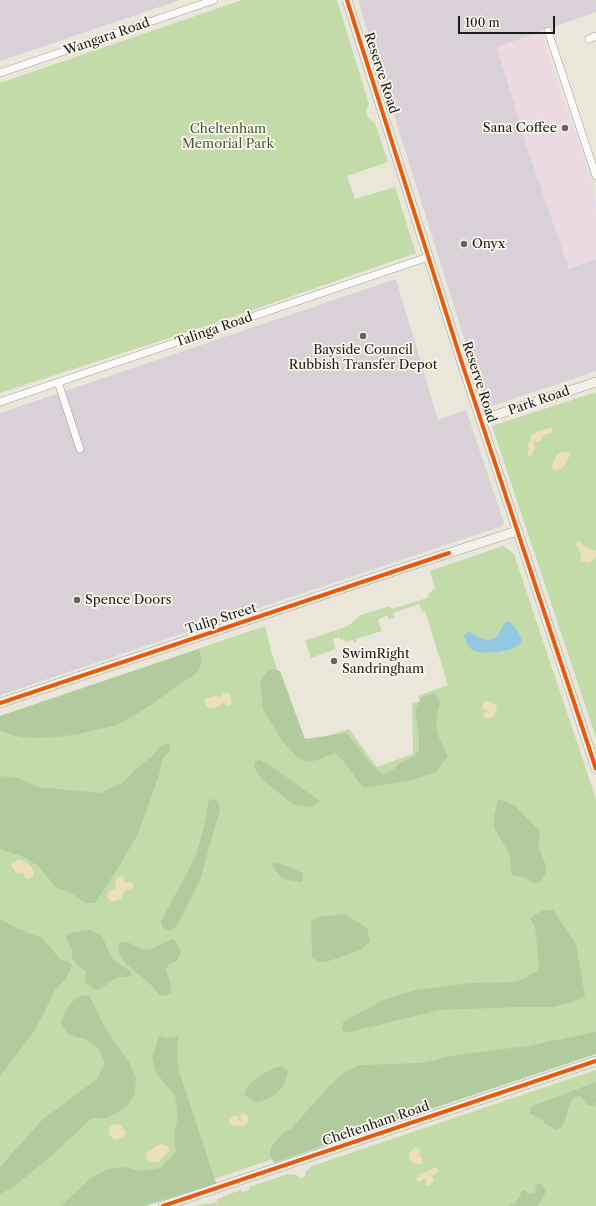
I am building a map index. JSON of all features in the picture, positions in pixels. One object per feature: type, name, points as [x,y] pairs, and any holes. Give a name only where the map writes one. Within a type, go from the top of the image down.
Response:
[{"type":"street","name":"Wangara Road","points":[[0,73],[214,0]]},
{"type":"street","name":"Reserve Road","points":[[347,0],[428,257],[596,769]]},
{"type":"street","points":[[548,31],[596,176]]},
{"type":"street","points":[[589,39],[596,36]]},
{"type":"street","name":"Talinga Road","points":[[0,402],[428,257]]},
{"type":"street","points":[[58,382],[80,449]]},
{"type":"street","name":"Park Road","points":[[481,420],[596,382]]},
{"type":"street","name":"Tulip Street","points":[[0,703],[517,531]]},
{"type":"street","name":"Cheltenham Road","points":[[163,1206],[596,1061]]},
{"type":"shaded area","points":[[0,0],[180,0],[0,61]]},
{"type":"shaded area","points":[[358,0],[596,0],[596,12],[497,47],[527,147],[569,269],[596,259],[596,371],[486,408]]},
{"type":"shaded area","points":[[541,31],[594,187],[596,210],[596,259],[569,269],[527,147],[497,46]]},
{"type":"shaded area","points":[[396,279],[438,420],[466,410],[504,523],[502,526],[0,695],[0,413]]},
{"type":"green space","name":"Cheltenham Memorial Park","points":[[242,0],[337,0],[369,104],[366,111],[368,118],[375,123],[388,162],[347,176],[355,199],[395,187],[416,253],[215,323],[0,393],[0,83]]},
{"type":"green space","points":[[596,392],[596,738],[492,426]]},
{"type":"green space","points":[[503,546],[514,554],[596,799],[596,1049],[135,1206],[0,1206],[0,716],[265,626],[271,651],[302,744],[349,729],[377,767],[413,754],[412,704],[420,701],[418,696],[448,685],[425,611],[422,612],[419,604],[393,613],[395,617],[389,620],[387,615],[378,620],[382,631],[355,639],[357,641],[354,643],[353,640],[345,642],[344,639],[341,640],[340,637],[333,639],[335,649],[311,658],[305,641],[348,626],[361,615],[390,606],[392,609],[427,598],[430,592],[435,589],[430,571]]},
{"type":"green space","points":[[199,649],[201,657],[200,668],[192,676],[147,708],[116,725],[80,734],[50,738],[20,737],[0,731],[0,716]]},
{"type":"green space","points":[[269,669],[280,671],[305,739],[347,733],[371,764],[383,775],[394,769],[400,763],[414,756],[419,751],[419,738],[415,709],[422,697],[435,693],[440,701],[436,724],[438,735],[448,756],[436,772],[409,781],[363,788],[342,759],[334,753],[318,760],[307,762],[297,757],[282,741],[263,709],[260,681]]},
{"type":"green space","points":[[168,743],[170,745],[170,750],[162,760],[160,772],[138,834],[95,903],[85,903],[74,895],[57,888],[38,866],[24,857],[0,849],[0,776],[18,778],[38,787],[100,793],[122,783],[161,746]]},
{"type":"green space","points":[[260,760],[274,768],[320,801],[312,807],[293,804],[265,782],[257,773],[254,766],[255,761]]},
{"type":"green space","points":[[212,799],[217,800],[220,810],[200,880],[177,926],[169,931],[163,928],[161,921],[196,856],[206,818],[208,802]]},
{"type":"green space","points":[[498,799],[514,805],[540,831],[539,847],[546,868],[544,877],[540,883],[533,883],[523,877],[512,875],[509,853],[494,828],[494,817]]},
{"type":"green space","points":[[274,862],[293,868],[303,874],[302,882],[288,880],[280,876],[274,869],[272,864]]},
{"type":"green space","points":[[542,910],[553,910],[576,944],[585,996],[573,1002],[552,1007],[440,1010],[345,1033],[342,1029],[343,1022],[383,1000],[416,990],[471,983],[511,982],[521,980],[537,971],[539,965],[535,927],[530,918]]},
{"type":"green space","points":[[345,914],[367,928],[370,941],[361,950],[326,962],[318,962],[312,958],[311,921],[324,916]]},
{"type":"green space","points":[[0,919],[16,928],[42,938],[61,960],[67,961],[72,966],[65,980],[55,990],[33,1033],[0,1076]]},
{"type":"green space","points":[[89,930],[100,934],[112,957],[130,971],[132,976],[116,978],[98,990],[94,989],[85,981],[86,971],[79,967],[72,958],[72,950],[66,936],[70,933]]},
{"type":"green space","points":[[172,939],[176,942],[181,951],[177,961],[169,964],[166,970],[170,982],[171,993],[163,996],[159,995],[148,982],[126,963],[118,949],[120,942],[127,942],[143,949],[150,950]]},
{"type":"green space","points":[[82,995],[89,996],[107,1031],[129,1062],[136,1079],[135,1094],[127,1107],[107,1118],[92,1118],[49,1158],[12,1188],[0,1194],[0,1167],[42,1120],[97,1079],[105,1062],[98,1048],[85,1039],[69,1035],[61,1024],[68,1007]]},
{"type":"green space","points":[[596,1032],[596,1054],[274,1163],[270,1155],[271,1147],[282,1134],[292,1128],[329,1086],[345,1072],[360,1065],[421,1063],[456,1055],[527,1046]]},
{"type":"green space","points":[[159,1036],[168,1038],[179,1036],[177,1048],[178,1068],[216,1183],[145,1206],[61,1206],[92,1177],[109,1169],[125,1167],[142,1171],[160,1168],[176,1152],[174,1133],[178,1118],[175,1095],[156,1073],[152,1058]]},
{"type":"green space","points":[[276,1067],[282,1067],[288,1071],[286,1081],[278,1092],[270,1098],[258,1102],[252,1101],[245,1095],[246,1090],[252,1082]]},
{"type":"green space","points":[[596,1070],[596,1206],[196,1206],[217,1202],[217,1199],[240,1190],[243,1192],[249,1190],[249,1187],[288,1174],[297,1175],[300,1178],[305,1177],[305,1172],[312,1166]]},
{"type":"green space","points":[[596,1082],[596,1102],[594,1106],[587,1105],[580,1096],[572,1100],[563,1126],[557,1130],[545,1124],[542,1119],[530,1114],[530,1107]]},
{"type":"green space","points":[[540,1183],[545,1189],[545,1194],[536,1206],[508,1206],[515,1204],[521,1196],[520,1194],[524,1190],[530,1194],[536,1192],[536,1185]]},
{"type":"sand","points":[[552,428],[553,431],[541,436],[542,439],[540,441],[534,442],[535,448],[531,457],[529,456],[527,453],[529,449],[527,445],[530,441],[530,437],[538,431]]},
{"type":"sand","points":[[567,452],[570,454],[566,463],[560,469],[554,471],[552,466],[557,454]]},
{"type":"sand","points":[[580,541],[584,546],[596,552],[596,557],[591,562],[587,563],[585,561],[581,561],[581,554],[576,544]]},
{"type":"sand","points":[[224,693],[228,693],[231,696],[230,698],[232,702],[230,705],[226,705],[225,702],[223,702],[215,708],[209,708],[206,706],[205,699],[214,696],[221,697]]},
{"type":"sand","points":[[485,701],[492,703],[497,709],[494,716],[487,719],[483,716],[488,710],[484,710],[482,706]]},
{"type":"sand","points":[[18,860],[32,867],[34,873],[33,877],[27,879],[23,873],[18,874],[12,867],[12,863]]},
{"type":"sand","points":[[121,876],[124,878],[125,883],[131,882],[134,887],[124,892],[121,898],[117,901],[110,901],[107,897],[108,892],[116,888],[115,880]]},
{"type":"sand","points":[[242,1113],[246,1114],[248,1118],[247,1124],[237,1126],[229,1124],[229,1120],[234,1116],[237,1116],[241,1121],[240,1116]]},
{"type":"sand","points":[[114,1124],[122,1127],[126,1134],[122,1138],[116,1140],[110,1136],[109,1132],[110,1128]]},
{"type":"sand","points":[[160,1144],[169,1147],[169,1151],[158,1162],[151,1162],[146,1158],[146,1153]]},
{"type":"sand","points":[[414,1147],[419,1149],[421,1152],[419,1155],[423,1161],[421,1164],[413,1163],[409,1157],[410,1151]]},
{"type":"sand","points":[[433,1168],[439,1170],[431,1176],[434,1180],[430,1185],[427,1185],[425,1178],[419,1182],[416,1179],[420,1174]]},
{"type":"water","points":[[505,622],[510,622],[516,629],[522,642],[510,650],[479,652],[471,649],[467,644],[464,635],[469,631],[482,638],[490,640],[499,634]]},
{"type":"cycle path","points":[[347,0],[461,360],[596,769]]},
{"type":"cycle path","points":[[0,703],[449,553]]},
{"type":"cycle path","points":[[163,1206],[596,1061]]},
{"type":"place","name":"Sana Coffee","points":[[565,128]]},
{"type":"place","name":"Onyx","points":[[464,244]]},
{"type":"place","name":"Bayside Council Rubbish Transfer Depot","points":[[363,336]]},
{"type":"place","name":"Spence Doors","points":[[77,600]]},
{"type":"place","name":"SwimRight Sandringham","points":[[334,661]]}]
